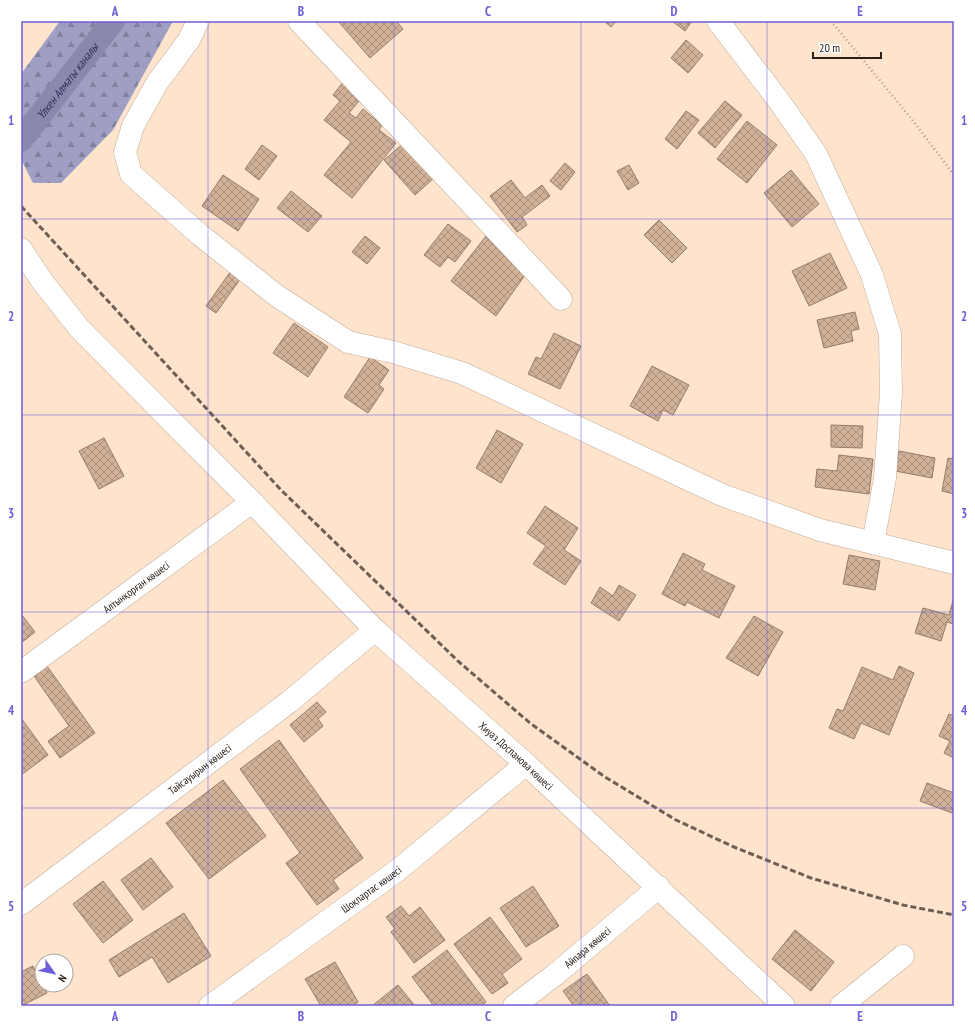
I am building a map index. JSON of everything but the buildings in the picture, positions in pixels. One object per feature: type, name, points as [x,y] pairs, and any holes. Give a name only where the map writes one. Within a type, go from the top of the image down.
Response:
[{"type":"street","points":[[198,21],[189,40],[157,82],[133,126],[125,152],[132,174],[198,234],[277,296],[348,342],[393,352],[462,373],[722,495],[820,530],[954,563]]},
{"type":"street","points":[[299,21],[561,299]]},
{"type":"street","points":[[718,21],[779,101],[816,154],[872,275],[890,334],[891,393],[885,478],[873,543]]},
{"type":"street","name":"Хиуаз Доспанова көшесі","points":[[21,249],[42,281],[78,328],[252,502],[375,630],[526,764],[659,887],[784,1006]]},
{"type":"street","name":"Алтынқорған көшесі","points":[[21,672],[252,502]]},
{"type":"street","name":"Тайсауырын көшесі","points":[[21,904],[289,702],[375,630]]},
{"type":"street","name":"Шоқпартас көшесі","points":[[210,1006],[398,870],[526,764]]},
{"type":"street","name":"Айпара көшесі","points":[[514,1006],[556,974],[659,887]]},
{"type":"street","points":[[841,1006],[903,956]]},
{"type":"path","points":[[831,21],[910,117],[954,175]]},
{"type":"green space","points":[[60,21],[173,21],[113,130],[61,183],[33,183],[21,159],[21,74]]},
{"type":"waterway","name":"Үлкен Алматы каналы","points":[[21,140],[113,21]]},
{"type":"railway","points":[[21,206],[281,490],[459,662],[530,723],[605,777],[676,820],[734,847],[811,878],[903,905],[954,915]]}]
